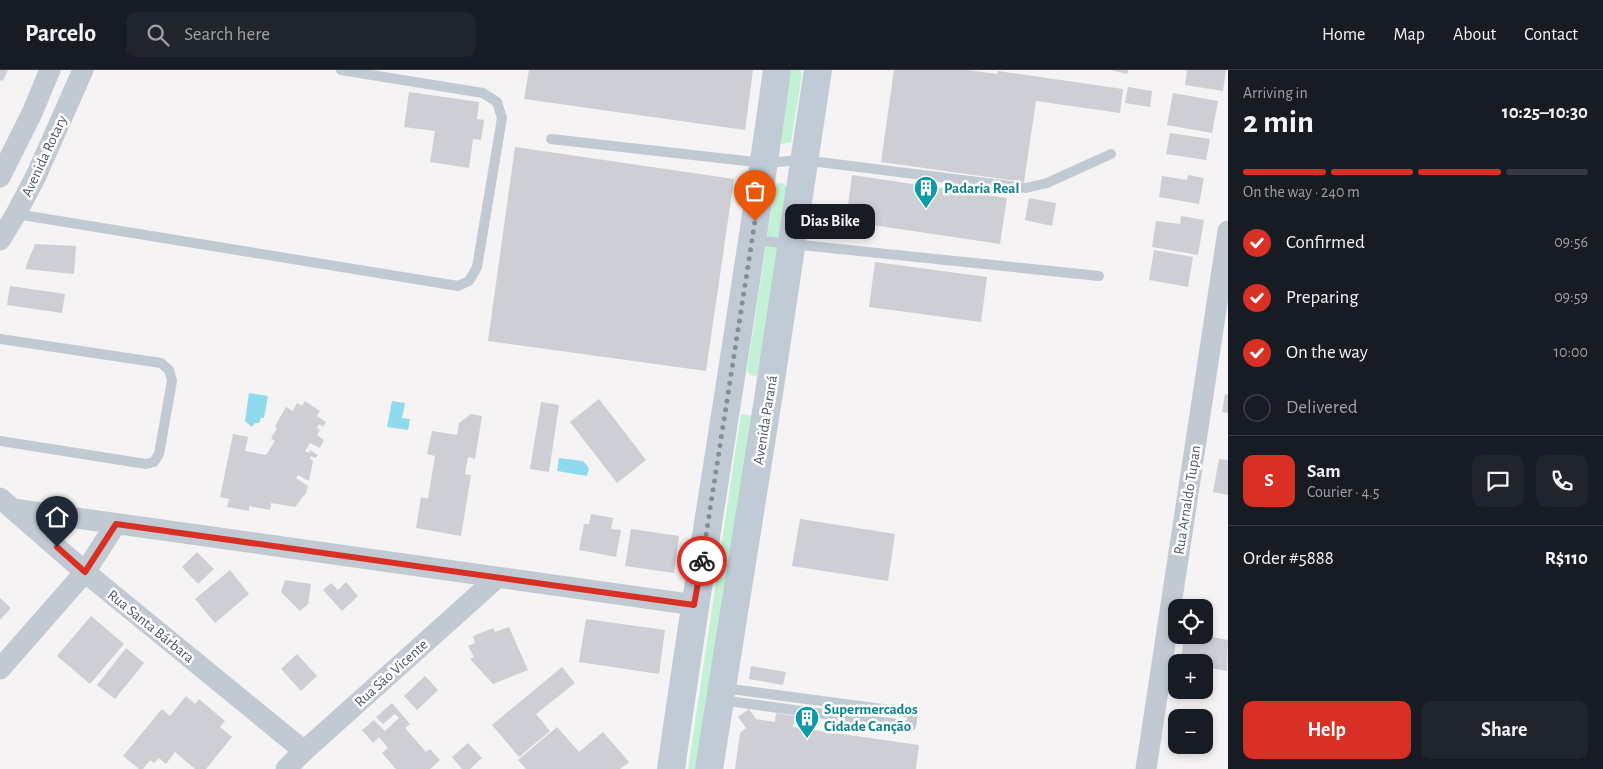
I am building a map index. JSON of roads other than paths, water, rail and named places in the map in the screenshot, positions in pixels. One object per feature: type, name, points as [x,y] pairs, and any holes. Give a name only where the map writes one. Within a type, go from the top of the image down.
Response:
[{"type":"main road","points":[[672,769],[694,605],[778,70]]},
{"type":"main road","name":"Avenida Paraná","points":[[708,769],[769,393],[818,70]]},
{"type":"main road","points":[[729,388],[769,393]]},
{"type":"street","name":"Avenida Rotary","points":[[0,177],[32,113],[50,70]]},
{"type":"street","name":"Avenida Rotary","points":[[0,240],[36,176],[83,70]]},
{"type":"street","name":"Rua Arnaldo Tupan","points":[[1146,769],[1228,231]]},
{"type":"street","points":[[7,504],[116,524],[694,605]]},
{"type":"street","name":"Rua Santa Bárbara","points":[[7,504],[85,572],[304,751]]},
{"type":"street","points":[[0,669],[85,572],[116,524]]},
{"type":"street","name":"Rua São Vicente","points":[[286,769],[497,578]]},
{"type":"lane","points":[[16,214],[458,286],[469,281],[477,267],[502,118],[497,102],[483,93],[341,70]]},
{"type":"lane","points":[[551,139],[764,163],[803,160],[1026,188],[1047,183],[1110,154]]},
{"type":"lane","points":[[752,240],[1099,276]]},
{"type":"lane","points":[[0,339],[161,363],[169,370],[172,381],[159,454],[154,462],[146,464],[0,441]]},
{"type":"lane","points":[[721,694],[913,713],[911,726],[721,694]]},
{"type":"water","points":[[249,393],[268,396],[264,418],[261,418],[259,423],[255,423],[252,427],[245,421]]},
{"type":"water","points":[[392,401],[405,403],[402,418],[410,419],[408,430],[387,427]]},
{"type":"water","points":[[559,458],[583,461],[589,468],[587,476],[557,471]]},
{"type":"place","name":"Padaria Real","points":[[926,209]]},
{"type":"place","name":"Dias Bike","points":[[755,221]]},
{"type":"place","name":"Supermercados Cidade Canção","points":[[807,739]]}]
